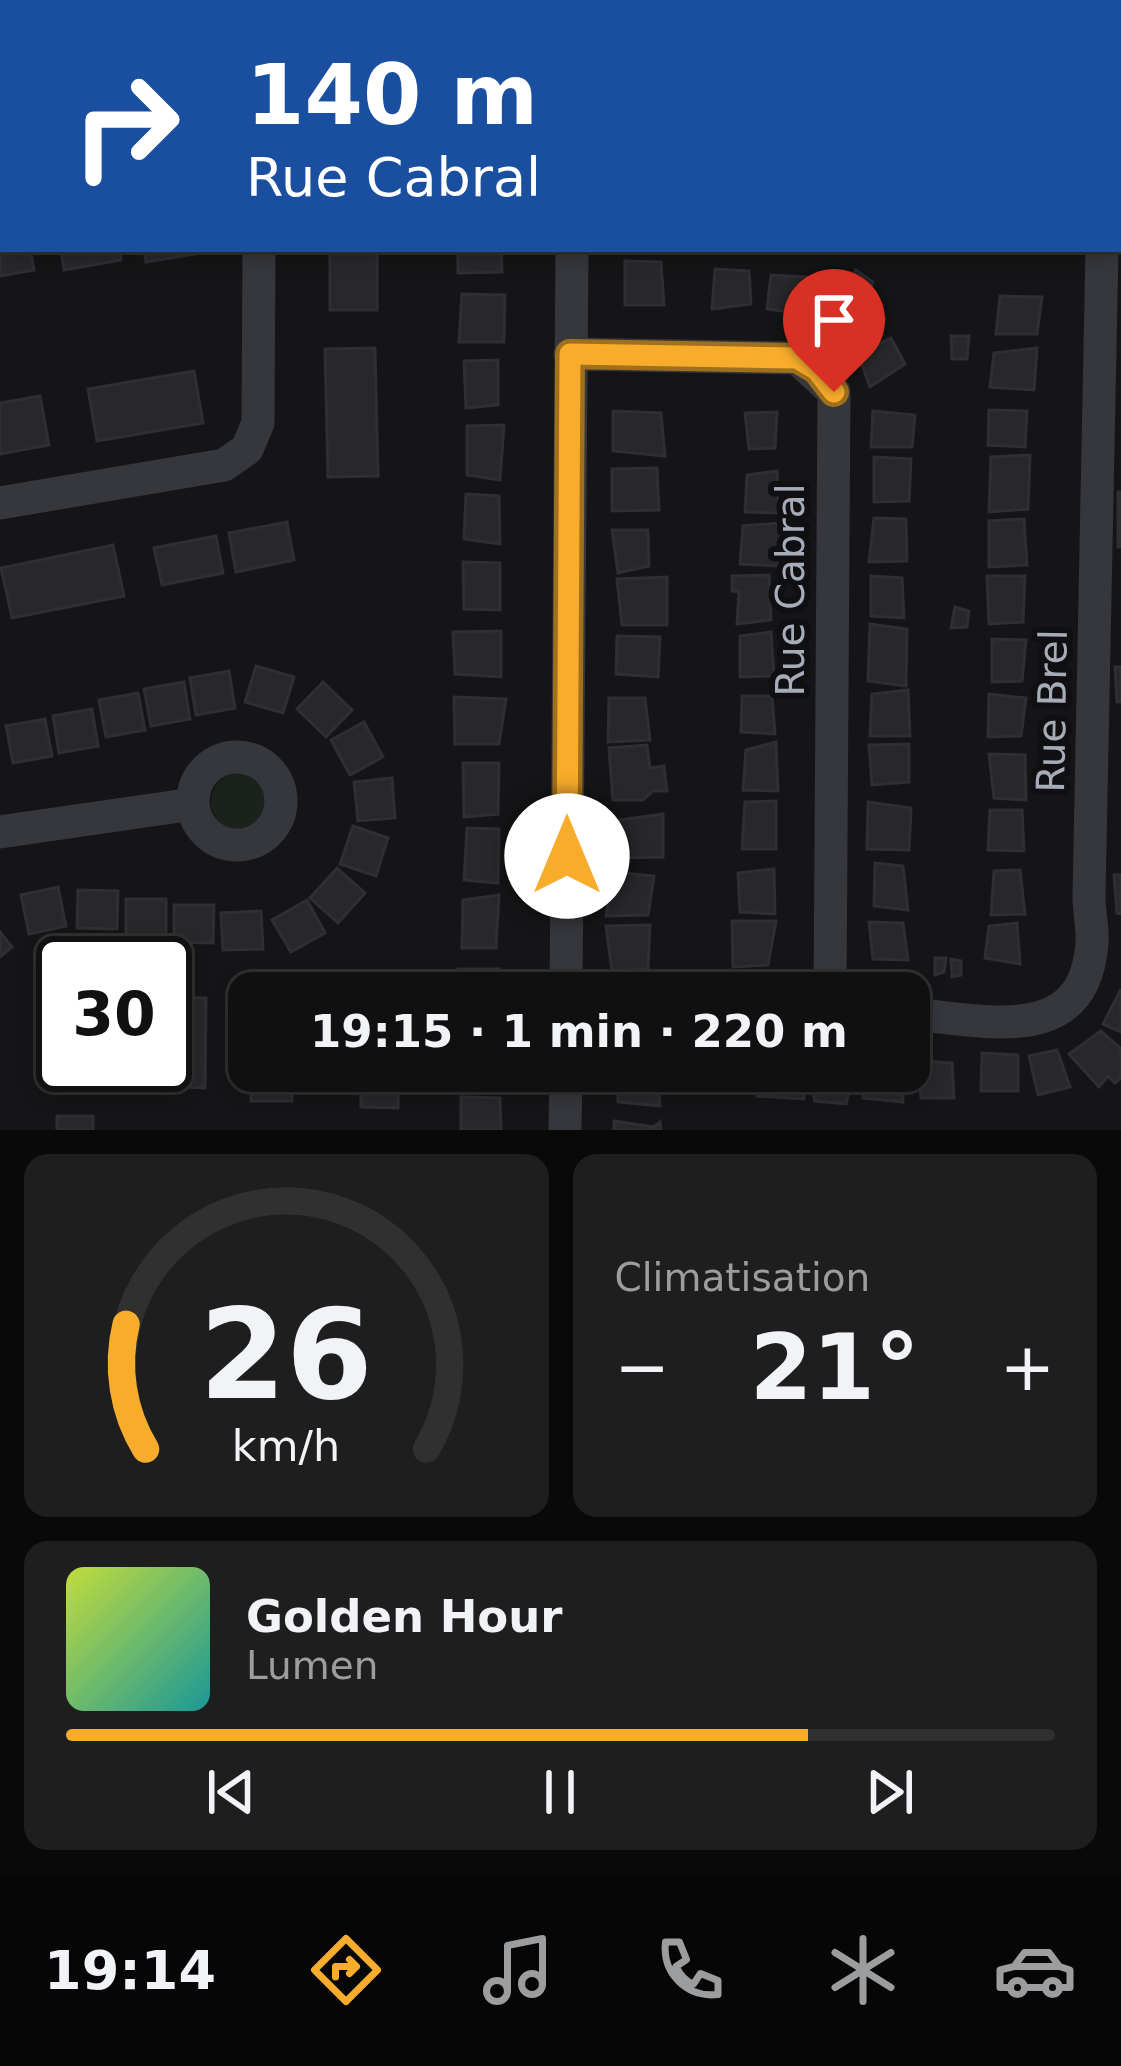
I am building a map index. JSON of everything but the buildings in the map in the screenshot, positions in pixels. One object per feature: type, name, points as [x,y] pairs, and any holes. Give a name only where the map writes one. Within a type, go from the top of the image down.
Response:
[{"type":"street","points":[[0,503],[224,465],[248,449],[258,423],[259,252]]},
{"type":"street","points":[[566,972],[572,252]]},
{"type":"street","name":"Rue Brel","points":[[930,1015],[1029,1022],[1053,1017],[1064,1009],[1092,947],[1111,436],[1102,252]]},
{"type":"street","name":"Rue Cabral","points":[[570,354],[797,358],[817,370],[834,392],[830,972]]},
{"type":"street","points":[[0,832],[193,804]]},
{"type":"street","points":[[566,1092],[566,1130]]},
{"type":"shaded area","points":[[240,773],[260,782],[269,802],[260,822],[240,831],[220,822],[211,802],[220,782]]},
{"type":"route","points":[[567,856],[570,354],[797,358],[817,370],[834,392]]}]
